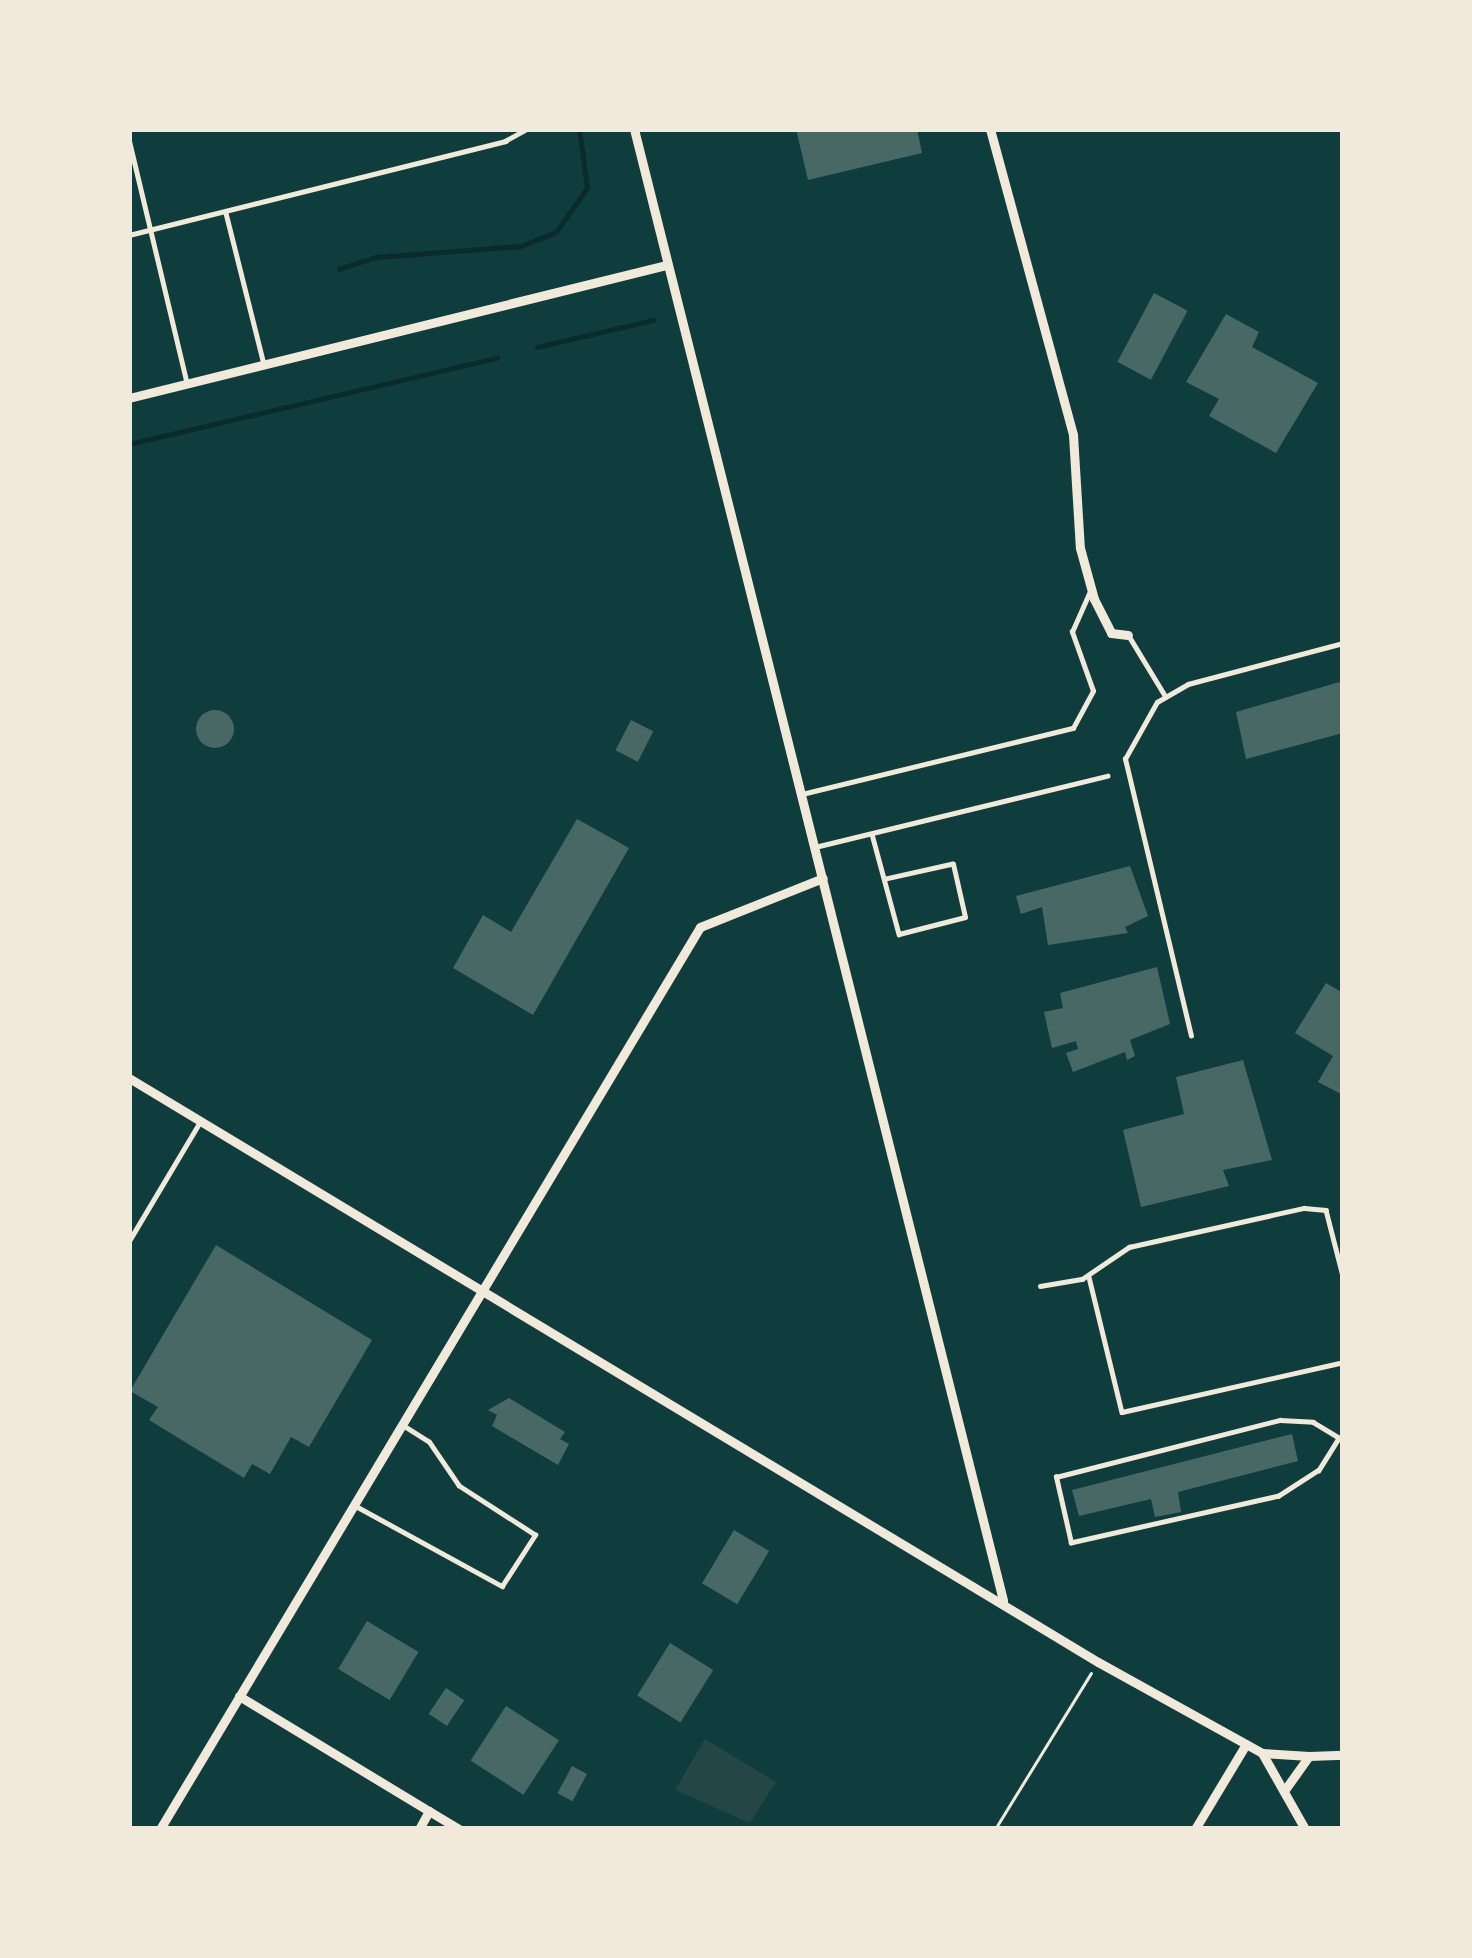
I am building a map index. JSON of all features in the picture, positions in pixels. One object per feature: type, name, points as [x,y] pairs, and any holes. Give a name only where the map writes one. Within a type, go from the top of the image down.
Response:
[{"type":"street","points":[[634,129],[1003,1600]]},
{"type":"street","points":[[990,129],[1072,435],[1080,548],[1091,589],[1111,633],[1128,634]]},
{"type":"street","points":[[129,398],[666,265]]},
{"type":"street","points":[[160,1829],[700,927],[719,913],[823,878]]},
{"type":"street","points":[[129,1078],[1003,1600],[1098,1662],[1262,1753],[1309,1756],[1343,1741]]},
{"type":"street","points":[[239,1696],[459,1829]]},
{"type":"street","points":[[1195,1829],[1246,1744]]},
{"type":"street","points":[[1324,1752],[1343,1755]]},
{"type":"street","points":[[1262,1753],[1284,1791],[1290,1829]]},
{"type":"street","points":[[1284,1791],[1309,1756]]},
{"type":"street","points":[[419,1829],[429,1811]]},
{"type":"street","points":[[1290,1815],[1304,1829]]},
{"type":"lane","points":[[129,235],[527,129]]},
{"type":"lane","points":[[129,139],[187,383]]},
{"type":"lane","points":[[225,211],[264,364]]},
{"type":"lane","points":[[802,794],[1073,728],[1093,691],[1072,632],[1091,589]]},
{"type":"lane","points":[[1128,634],[1166,697]]},
{"type":"lane","points":[[1191,1036],[1125,759],[1166,697],[1343,643]]},
{"type":"lane","points":[[815,847],[1107,776]]},
{"type":"lane","points":[[872,834],[899,934],[965,917],[953,864],[886,879]]},
{"type":"lane","points":[[129,1240],[201,1121]]},
{"type":"lane","points":[[1040,1286],[1089,1275],[1129,1247],[1304,1208],[1326,1210],[1343,1276]]},
{"type":"lane","points":[[1089,1275],[1122,1412],[1343,1362]]},
{"type":"lane","points":[[1280,1420],[1313,1422],[1341,1440],[1319,1470],[1279,1496],[1071,1544],[1055,1477],[1280,1420]]},
{"type":"lane","points":[[354,1505],[502,1586],[535,1535],[458,1486],[429,1442],[402,1425]]},
{"type":"path","points":[[994,1829],[1098,1662]]},
{"type":"shaded area","points":[[705,1739],[776,1782],[750,1823],[675,1790]]},
{"type":"building","points":[[796,129],[917,129],[922,153],[808,180]]},
{"type":"building","points":[[1154,293],[1188,311],[1151,380],[1117,362]]},
{"type":"building","points":[[1226,314],[1259,332],[1252,347],[1318,383],[1276,453],[1209,416],[1219,399],[1186,382]]},
{"type":"building","points":[[1343,681],[1343,733],[1246,759],[1236,712]]},
{"type":"building","points":[[215,710],[229,715],[234,729],[229,743],[215,748],[201,743],[196,729],[201,715]]},
{"type":"building","points":[[631,720],[653,731],[638,762],[616,750]]},
{"type":"building","points":[[577,819],[629,848],[533,1015],[453,968],[483,915],[511,932]]},
{"type":"building","points":[[1130,866],[1148,916],[1125,927],[1128,933],[1048,945],[1042,907],[1021,914],[1016,896]]},
{"type":"building","points":[[1157,967],[1170,1024],[1130,1040],[1135,1056],[1127,1060],[1125,1052],[1073,1072],[1066,1053],[1078,1049],[1076,1041],[1052,1048],[1044,1012],[1063,1008],[1060,993]]},
{"type":"building","points":[[1326,983],[1343,993],[1343,1095],[1318,1082],[1333,1056],[1295,1033]]},
{"type":"building","points":[[1243,1060],[1272,1160],[1223,1170],[1229,1186],[1141,1207],[1123,1130],[1184,1114],[1176,1077]]},
{"type":"building","points":[[216,1245],[372,1340],[309,1447],[291,1437],[270,1474],[252,1464],[244,1478],[149,1420],[158,1407],[130,1391]]},
{"type":"building","points":[[509,1398],[565,1432],[560,1439],[569,1444],[558,1465],[492,1426],[497,1415],[488,1410]]},
{"type":"building","points":[[1292,1434],[1298,1461],[1178,1492],[1181,1512],[1155,1517],[1151,1499],[1079,1516],[1072,1490]]},
{"type":"building","points":[[734,1530],[769,1551],[737,1604],[702,1583]]},
{"type":"building","points":[[367,1621],[418,1652],[390,1700],[338,1669]]},
{"type":"building","points":[[670,1643],[713,1670],[680,1723],[637,1696]]},
{"type":"building","points":[[446,1688],[464,1700],[447,1726],[429,1714]]},
{"type":"building","points":[[506,1706],[559,1740],[523,1795],[471,1761]]},
{"type":"building","points":[[572,1766],[587,1774],[572,1801],[557,1793]]},
{"type":"waterway","points":[[339,269],[377,257],[521,246],[556,232],[587,188],[579,129]]},
{"type":"waterway","points":[[537,347],[653,320]]},
{"type":"waterway","points":[[129,444],[497,358]]}]
